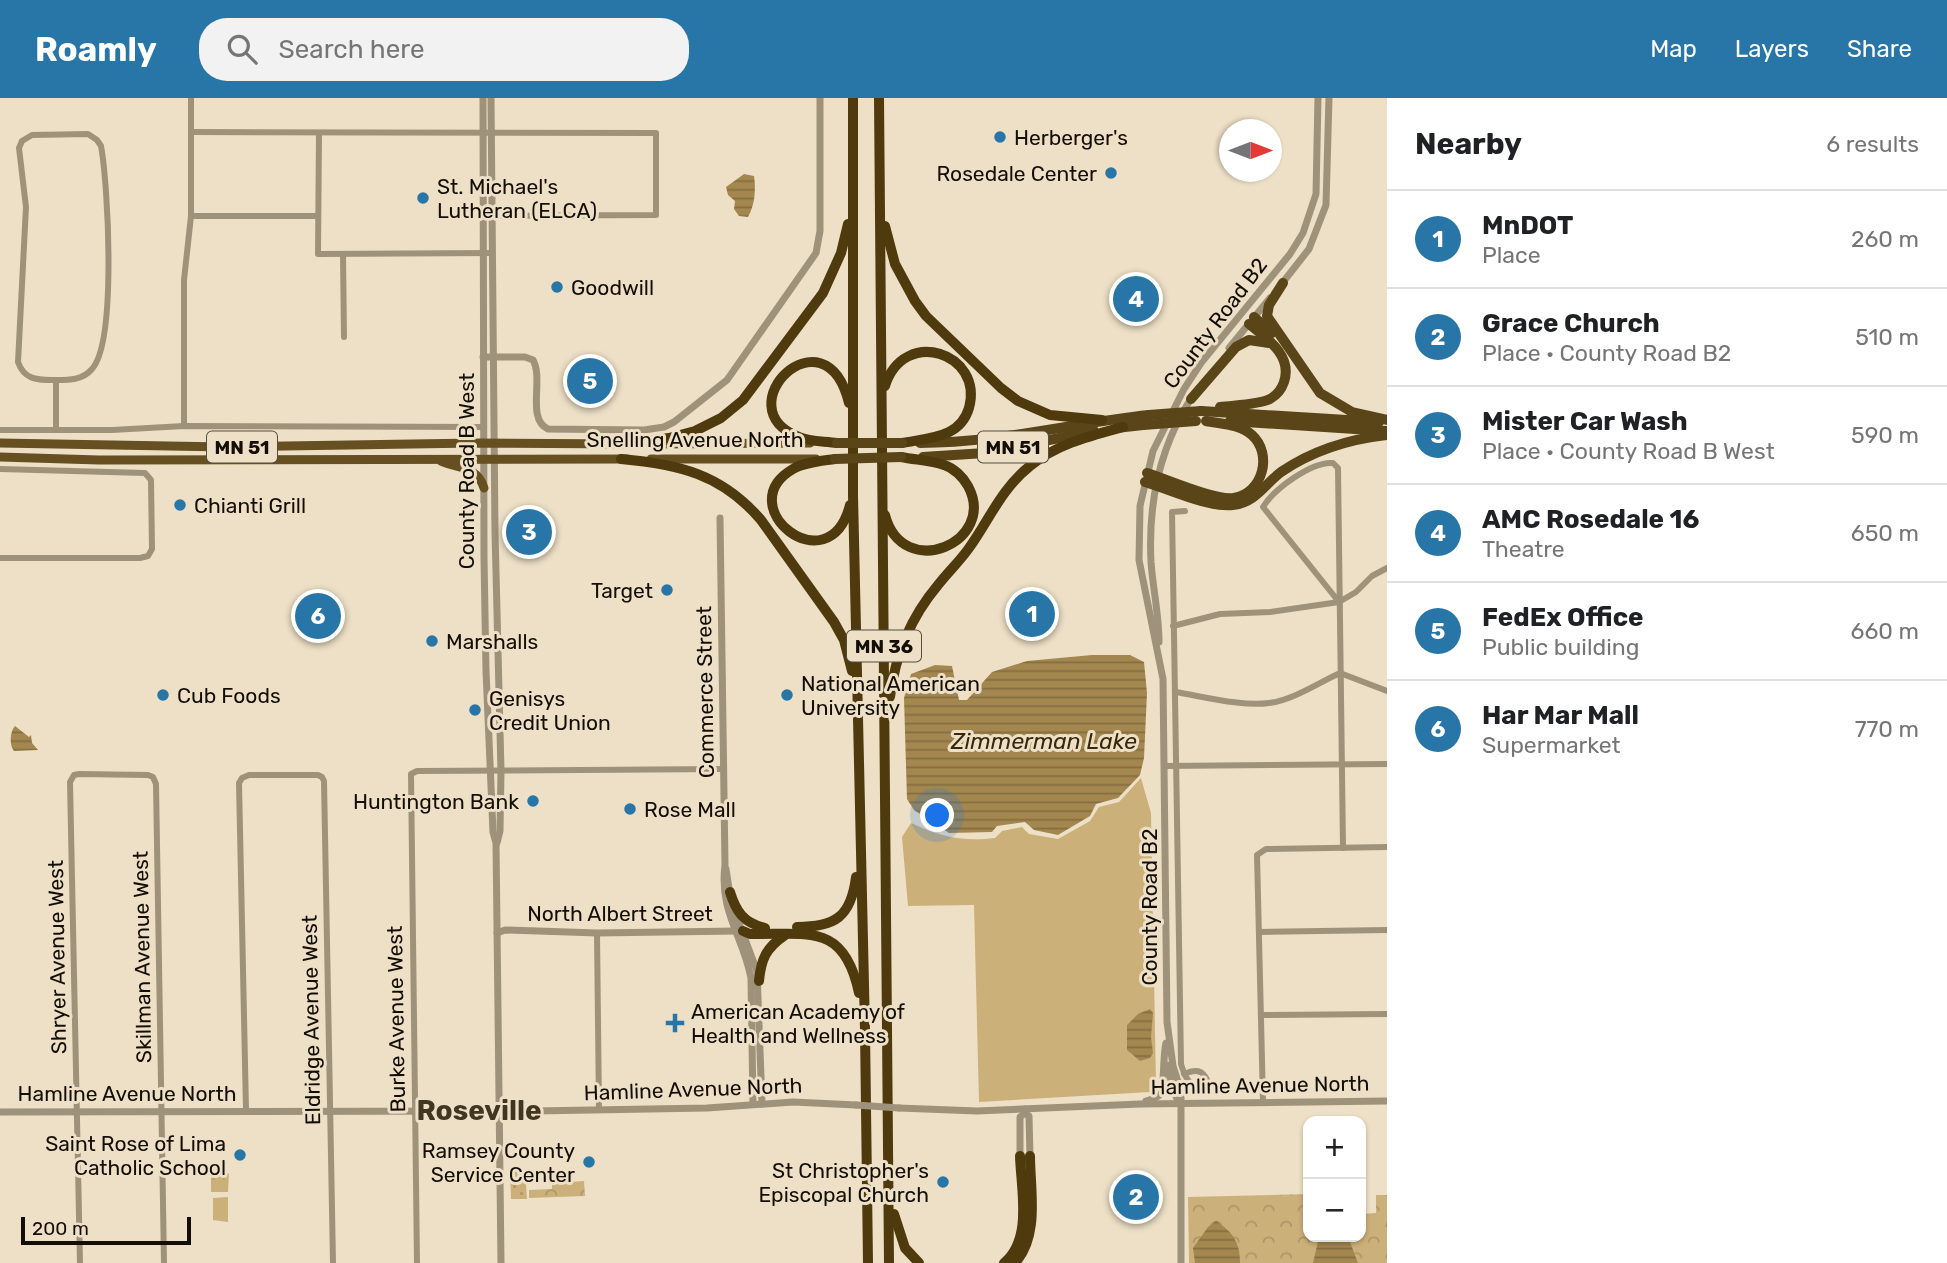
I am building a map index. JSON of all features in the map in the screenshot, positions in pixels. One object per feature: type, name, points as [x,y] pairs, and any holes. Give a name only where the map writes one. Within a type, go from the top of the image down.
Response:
[{"type":"highway","name":"MN 36","points":[[853,98],[853,495],[868,1263]]},
{"type":"highway","name":"MN 36","points":[[879,98],[889,1263]]},
{"type":"highway","points":[[879,174],[883,216],[891,250],[905,286],[926,316],[1002,388],[1033,408],[1050,415],[1102,420]]},
{"type":"highway","points":[[626,444],[695,431],[727,414],[751,391],[828,284],[846,237],[853,194]]},
{"type":"highway","points":[[1283,283],[1269,305],[1267,316],[1308,379],[1329,400],[1352,412],[1387,421]]},
{"type":"highway","points":[[1251,321],[1294,356]]},
{"type":"highway","points":[[1202,416],[1268,400],[1277,394],[1283,383],[1286,371],[1282,356],[1251,321]]},
{"type":"highway","points":[[1191,399],[1236,347],[1254,339],[1274,345]]},
{"type":"highway","points":[[882,396],[892,369],[902,359],[917,352],[943,354],[965,374],[970,390],[970,404],[961,423],[941,435],[902,443]]},
{"type":"highway","points":[[837,443],[798,437],[781,424],[774,412],[772,396],[783,374],[792,367],[808,363],[820,364],[833,371],[846,390],[853,427]]},
{"type":"highway","points":[[1157,481],[1224,498],[1241,496],[1253,488],[1261,476],[1264,463],[1262,451],[1255,438],[1239,427],[1202,416]]},
{"type":"highway","name":"Snelling Avenue North","points":[[1202,416],[1387,433]]},
{"type":"highway","name":"Snelling Avenue North","points":[[837,443],[976,441],[1102,420],[1202,416],[1387,421]]},
{"type":"highway","name":"Snelling Avenue North","points":[[835,459],[972,455],[1124,427],[1146,420]]},
{"type":"highway","points":[[886,802],[892,682],[903,642],[919,609],[969,549],[1012,482],[1030,466],[1073,441],[1124,427]]},
{"type":"highway","points":[[1146,477],[1214,504],[1239,504],[1253,498],[1279,474],[1306,458],[1349,442],[1387,433]]},
{"type":"highway","points":[[881,491],[890,528],[900,541],[913,548],[928,551],[944,548],[956,541],[967,528],[972,514],[972,498],[967,484],[957,472],[944,464],[901,457]]},
{"type":"highway","points":[[621,459],[668,464],[698,473],[732,492],[754,511],[839,631],[851,665],[858,730]]},
{"type":"highway","points":[[835,459],[804,464],[785,475],[774,495],[773,507],[777,520],[794,537],[811,540],[824,538],[836,531],[845,520],[853,495]]},
{"type":"highway","points":[[738,931],[749,928],[821,927],[837,919],[848,907],[852,897],[860,839]]},
{"type":"highway","points":[[730,892],[739,915],[750,924],[765,928]]},
{"type":"highway","points":[[738,931],[750,934],[817,935],[832,942],[844,952],[855,975],[865,1030]]},
{"type":"highway","points":[[759,981],[763,955],[774,942],[785,935]]},
{"type":"highway","points":[[1004,1263],[1017,1248],[1022,1232],[1025,1156]]},
{"type":"highway","points":[[1016,1263],[1026,1248],[1031,1232],[1025,1156]]},
{"type":"highway","points":[[888,1174],[893,1212],[900,1236],[910,1254],[919,1263]]},
{"type":"main road","name":"Snelling Avenue North","points":[[0,443],[225,447],[484,443],[837,443]]},
{"type":"main road","name":"Snelling Avenue North","points":[[0,457],[99,460],[835,459]]},
{"type":"main road","points":[[437,459],[475,472],[481,478],[484,488]]},
{"type":"street","points":[[184,426],[184,280],[191,216],[191,98]]},
{"type":"street","name":"County Road B West","points":[[482,98],[487,134]]},
{"type":"street","name":"County Road B West","points":[[491,98],[487,134],[487,253],[483,357],[484,488],[486,660],[493,832],[496,843],[501,1263]]},
{"type":"street","points":[[483,357],[525,357],[535,362],[538,417],[541,425],[548,429],[645,430],[664,427],[682,416],[727,380],[812,259],[818,246],[820,98]]},
{"type":"street","name":"County Road B2","points":[[1181,1263],[1179,1104],[1168,1071],[1167,1039],[1163,679],[1139,560],[1140,506],[1160,435],[1174,406],[1201,363],[1290,254],[1303,233],[1316,194],[1318,98]]},
{"type":"street","name":"County Road B2","points":[[1159,653],[1159,626],[1150,541],[1157,481],[1174,431],[1191,399],[1310,249],[1326,205],[1329,98]]},
{"type":"street","points":[[191,132],[656,133],[656,215],[487,216]]},
{"type":"street","points":[[319,133],[318,254],[487,253]]},
{"type":"street","points":[[91,135],[101,146],[108,216],[107,302],[95,366],[81,377],[56,380],[40,380],[28,376],[18,362],[26,207],[19,148],[22,141],[29,136],[91,135]]},
{"type":"street","points":[[1318,140],[1329,140]]},
{"type":"street","points":[[191,216],[318,216]]},
{"type":"street","name":"County Road B West","points":[[487,253],[494,357],[501,771],[500,831],[496,843]]},
{"type":"street","points":[[343,254],[344,337]]},
{"type":"street","points":[[1242,312],[1251,321]]},
{"type":"street","points":[[56,380],[56,429]]},
{"type":"street","points":[[0,430],[184,426],[484,427]]},
{"type":"street","points":[[1339,602],[1263,507],[1296,476],[1326,462],[1333,463],[1338,468],[1343,848]]},
{"type":"street","points":[[0,469],[145,474],[151,480],[152,548],[148,556],[140,558],[0,558]]},
{"type":"street","points":[[1184,1074],[1181,1064],[1172,512],[1185,511]]},
{"type":"street","name":"Commerce Street","points":[[720,518],[724,893],[738,931],[755,961],[759,981],[757,1104]]},
{"type":"street","points":[[1174,626],[1220,614],[1270,612],[1339,602],[1356,592],[1372,576],[1387,568]]},
{"type":"street","points":[[1174,692],[1251,703],[1270,703],[1288,698],[1340,673],[1387,691]]},
{"type":"street","points":[[1165,766],[1387,764]]},
{"type":"street","points":[[490,772],[724,769]]},
{"type":"street","name":"Burke Avenue West","points":[[417,1263],[411,774],[490,772]]},
{"type":"street","name":"Skillman Avenue West","points":[[73,777],[79,774],[148,775],[153,777],[156,784],[164,1263]]},
{"type":"street","name":"Eldridge Avenue West","points":[[246,1110],[239,783],[249,775],[322,777],[333,1263]]},
{"type":"street","name":"Shryer Avenue West","points":[[73,777],[70,782],[80,1263]]},
{"type":"street","points":[[1263,1102],[1259,852],[1266,849],[1387,847]]},
{"type":"street","name":"Commerce Street","points":[[725,865],[738,931],[751,978],[757,1104]]},
{"type":"street","name":"North Albert Street","points":[[497,933],[505,930],[597,933],[738,931]]},
{"type":"street","points":[[1260,932],[1387,930]]},
{"type":"street","points":[[597,933],[599,1110]]},
{"type":"street","points":[[1262,1015],[1387,1014]]},
{"type":"street","points":[[1140,1104],[1162,1093],[1163,1057],[1167,1039]]},
{"type":"street","name":"Hamline Avenue North","points":[[0,1112],[599,1110],[707,1108],[793,1102],[947,1111],[1025,1111],[1140,1104],[1387,1101]]},
{"type":"street","points":[[1025,1111],[1020,1117],[1025,1156]]},
{"type":"green space","points":[[1141,778],[1151,813],[1156,1084],[1150,1092],[979,1102],[974,905],[908,906],[902,837],[911,823],[942,835],[962,839],[995,838],[1002,831],[1022,827],[1029,834],[1058,839],[1090,821],[1099,807],[1119,802]]},
{"type":"green space","points":[[510,1171],[525,1171],[527,1199],[511,1199]]},
{"type":"green space","points":[[211,1172],[229,1174],[228,1192],[211,1192]]},
{"type":"green space","points":[[584,1181],[585,1196],[529,1198],[529,1190],[552,1189],[552,1183]]},
{"type":"green space","points":[[1303,1194],[1303,1242],[1366,1242],[1366,1214],[1376,1213],[1376,1195],[1387,1195],[1387,1263],[1189,1263],[1188,1197]]},
{"type":"green space","points":[[228,1197],[228,1222],[213,1220],[213,1198]]},
{"type":"water","points":[[744,174],[754,176],[755,181],[754,202],[748,217],[739,216],[734,209],[735,201],[728,195],[726,187]]},
{"type":"water","name":"Zimmerman Lake","points":[[1092,655],[1130,655],[1144,662],[1147,693],[1144,758],[1140,775],[1118,798],[1096,804],[1090,816],[1058,835],[1034,830],[1025,822],[997,826],[992,832],[949,833],[914,810],[907,799],[904,698],[911,674],[935,665],[952,666],[959,700],[967,700],[992,672],[1027,661]]},
{"type":"water","points":[[15,726],[29,737],[31,735],[32,743],[38,750],[14,751],[11,738]]},
{"type":"water","points":[[1150,1009],[1153,1013],[1153,1053],[1150,1058],[1140,1061],[1127,1050],[1127,1025],[1138,1014]]},
{"type":"water","points":[[1216,1221],[1227,1229],[1234,1239],[1239,1250],[1240,1263],[1195,1263],[1193,1248],[1208,1227]]},
{"type":"water","points":[[1318,1242],[1350,1242],[1358,1263],[1313,1263]]},
{"type":"place","name":"Herberger's","points":[[1000,137]]},
{"type":"place","name":"Rosedale Center","points":[[1111,173]]},
{"type":"place","name":"St. Michael's Lutheran (ELCA)","points":[[423,198]]},
{"type":"place","name":"Goodwill","points":[[557,287]]},
{"type":"place","name":"AMC Rosedale 16","points":[[1136,299]]},
{"type":"place","name":"FedEx Office","points":[[590,381]]},
{"type":"place","name":"Chianti Grill","points":[[180,505]]},
{"type":"place","name":"Mister Car Wash","points":[[529,532]]},
{"type":"place","name":"Target","points":[[667,590]]},
{"type":"place","name":"MnDOT","points":[[1032,614]]},
{"type":"place","name":"Har Mar Mall","points":[[318,616]]},
{"type":"place","name":"Marshalls","points":[[432,641]]},
{"type":"place","name":"Cub Foods","points":[[163,695]]},
{"type":"place","name":"National American University","points":[[787,695]]},
{"type":"place","name":"Genisys Credit Union","points":[[475,710]]},
{"type":"place","name":"Huntington Bank","points":[[533,801]]},
{"type":"place","name":"Rose Mall","points":[[630,809]]},
{"type":"place","name":"American Academy of Health and Wellness","points":[[675,1023]]},
{"type":"place","name":"Saint Rose of Lima Catholic School","points":[[240,1155]]},
{"type":"place","name":"Ramsey County Service Center","points":[[589,1162]]},
{"type":"place","name":"St Christopher's Episcopal Church","points":[[943,1182]]},
{"type":"place","name":"Grace Church","points":[[1136,1197]]},
{"type":"district","name":"Roseville","points":[[479,1110]]}]
